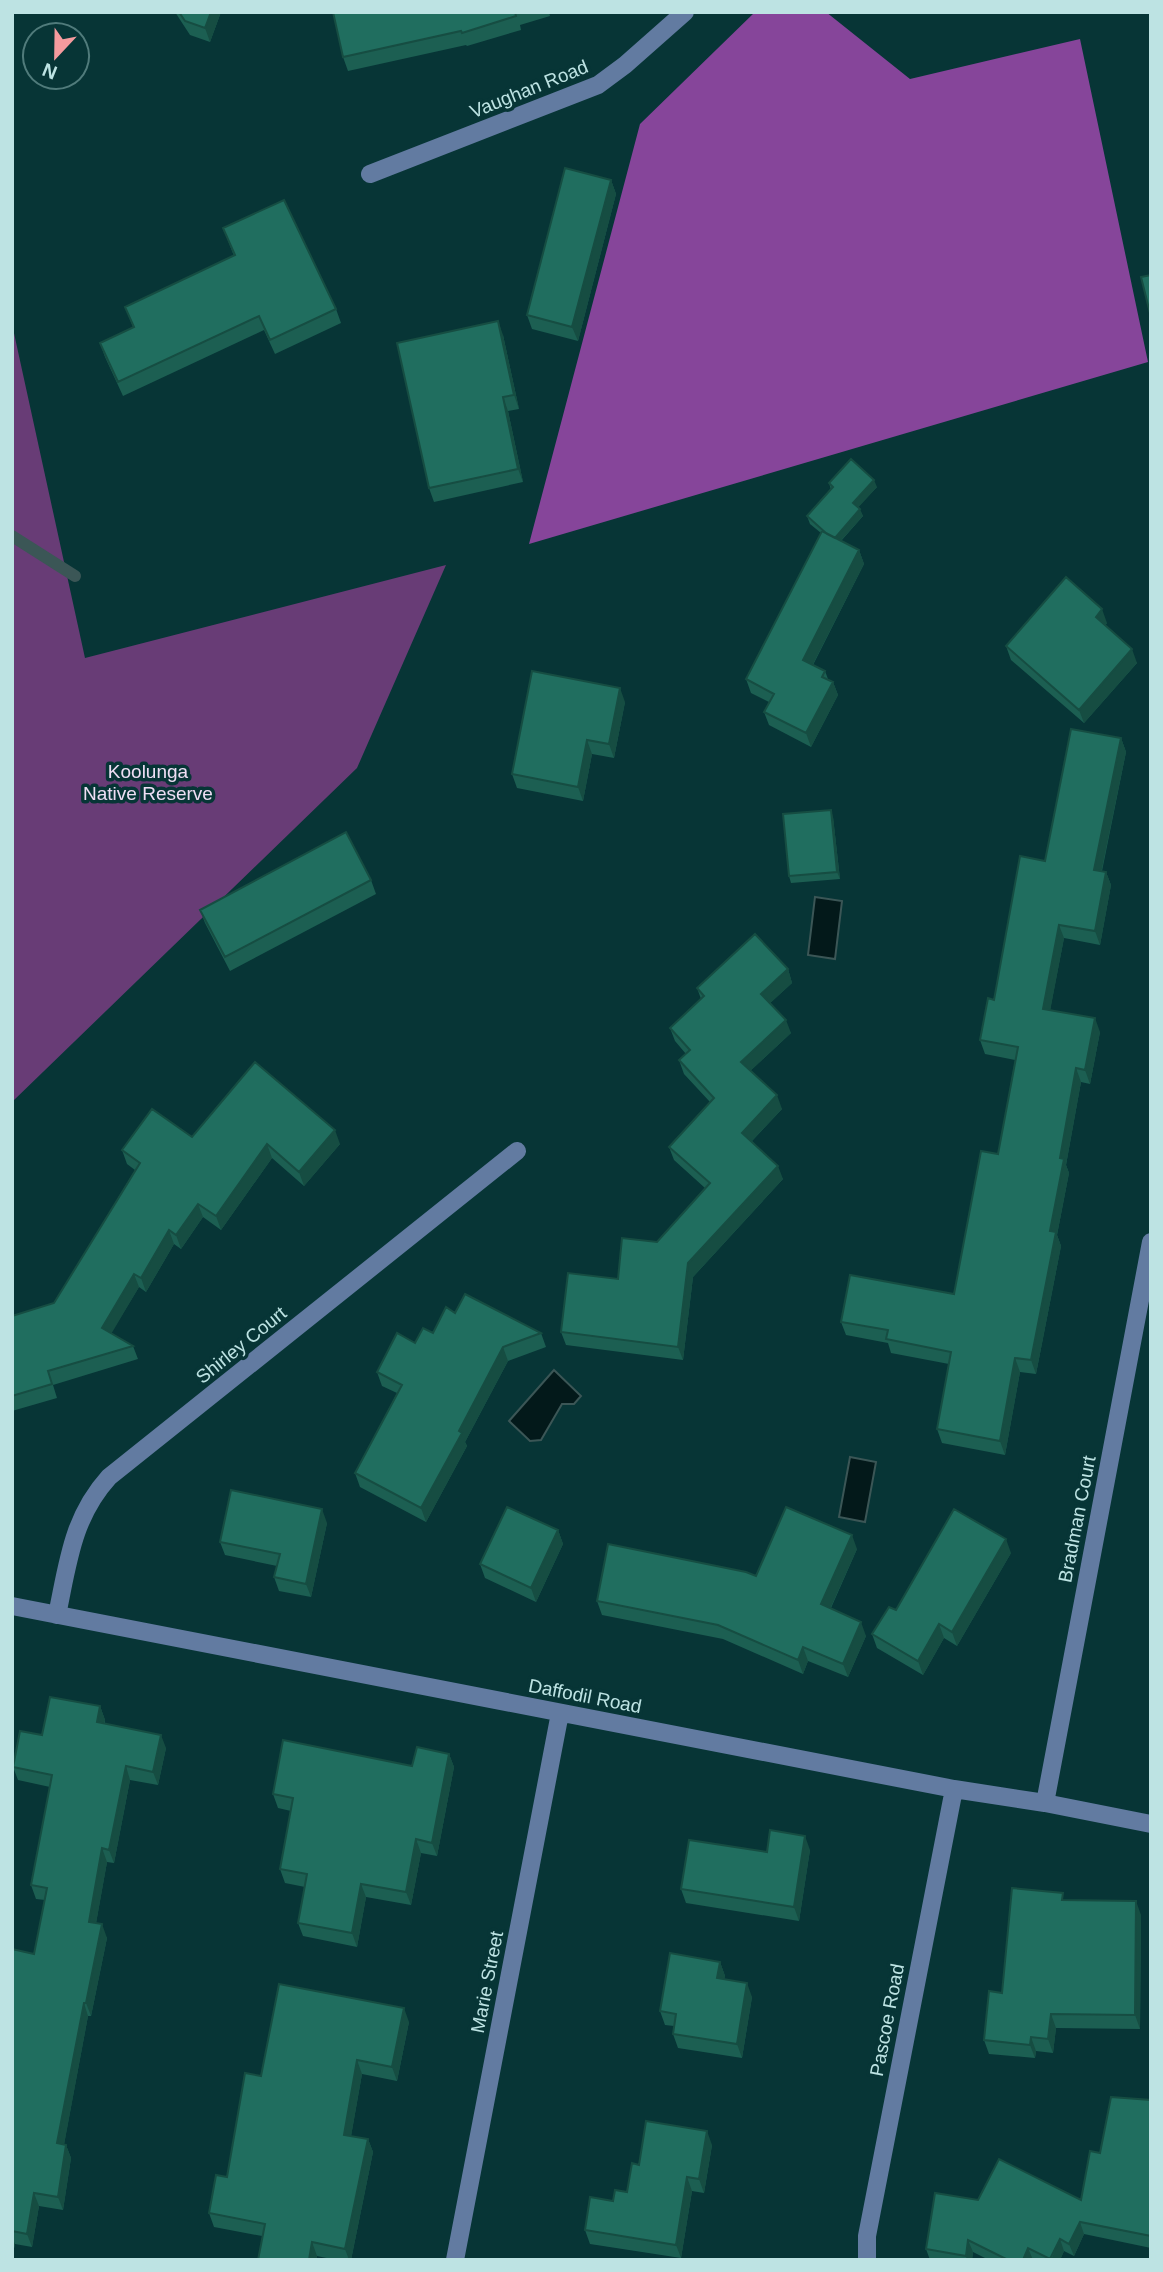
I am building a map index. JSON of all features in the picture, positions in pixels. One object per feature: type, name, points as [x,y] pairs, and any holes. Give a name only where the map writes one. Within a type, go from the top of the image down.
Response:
[{"type":"street","name":"Vaughan Road","points":[[370,174],[598,85],[685,12]]},
{"type":"street","name":"Shirley Court","points":[[57,1615],[78,1524],[96,1492],[109,1477],[517,1151]]},
{"type":"street","name":"Bradman Court","points":[[1045,1803],[1151,1242]]},
{"type":"street","name":"Daffodil Road","points":[[12,1606],[954,1789],[1045,1803],[1151,1824]]},
{"type":"street","name":"Marie Street","points":[[455,2260],[560,1713]]},
{"type":"street","name":"Pascoe Road","points":[[867,2260],[867,2236],[954,1789]]},
{"type":"green space","name":"Koolunga Native Reserve","points":[[12,324],[85,658],[446,565],[357,768],[12,1102]]},
{"type":"shaded area","points":[[755,12],[826,12],[910,79],[1080,39],[1148,362],[529,544],[640,124]]},
{"type":"water","points":[[815,897],[842,901],[835,959],[808,955]]},
{"type":"water","points":[[554,1370],[581,1396],[574,1404],[562,1404],[541,1440],[530,1441],[509,1421]]},
{"type":"water","points":[[850,1457],[876,1462],[865,1522],[839,1517]]},
{"type":"building","points":[[179,12],[211,12],[205,28],[185,21]]},
{"type":"building","points":[[333,12],[515,12],[516,16],[462,33],[461,31],[343,57]]},
{"type":"building","points":[[565,168],[611,180],[572,327],[527,315]]},
{"type":"building","points":[[284,200],[336,309],[270,340],[259,316],[118,382],[100,343],[134,327],[125,307],[235,255],[223,228]]},
{"type":"building","points":[[1151,275],[1151,317],[1141,277]]},
{"type":"building","points":[[498,321],[514,395],[503,397],[518,469],[429,488],[397,343]]},
{"type":"building","points":[[851,459],[874,480],[853,503],[860,509],[835,538],[807,516],[833,487],[829,483]]},
{"type":"building","points":[[822,531],[859,550],[803,660],[825,671],[822,677],[833,682],[806,733],[764,712],[774,694],[746,679]]},
{"type":"building","points":[[1066,577],[1102,609],[1096,617],[1132,649],[1079,710],[1006,646]]},
{"type":"building","points":[[532,671],[620,688],[609,744],[587,740],[578,787],[512,774]]},
{"type":"building","points":[[1071,729],[1121,738],[1094,870],[1106,872],[1095,931],[1059,925],[1043,1009],[1095,1018],[1085,1070],[1076,1068],[1060,1158],[1064,1159],[1050,1231],[1056,1232],[1031,1360],[1015,1358],[1000,1441],[937,1429],[951,1352],[886,1339],[888,1330],[841,1322],[850,1275],[954,1294],[981,1151],[998,1154],[1018,1047],[980,1040],[988,998],[994,1000],[1020,856],[1045,861]]},
{"type":"building","points":[[831,810],[837,872],[789,876],[783,814]]},
{"type":"building","points":[[346,832],[371,880],[225,957],[200,910]]},
{"type":"building","points":[[755,934],[788,969],[761,994],[786,1020],[741,1062],[777,1095],[742,1133],[778,1166],[688,1263],[678,1347],[561,1332],[568,1273],[618,1279],[622,1238],[657,1242],[710,1183],[669,1147],[714,1098],[679,1060],[690,1050],[670,1028],[704,996],[697,988]]},
{"type":"building","points":[[255,1062],[335,1130],[299,1172],[267,1144],[216,1216],[198,1204],[176,1235],[169,1230],[141,1278],[134,1274],[102,1328],[133,1346],[48,1371],[52,1384],[12,1396],[12,1316],[54,1303],[140,1163],[122,1150],[152,1109],[192,1137]]},
{"type":"building","points":[[465,1294],[541,1333],[503,1347],[459,1431],[462,1433],[421,1508],[355,1473],[402,1385],[377,1372],[397,1333],[415,1343],[423,1328],[433,1333],[446,1307],[455,1313]]},
{"type":"building","points":[[231,1490],[322,1509],[306,1584],[274,1577],[280,1554],[220,1542]]},
{"type":"building","points":[[507,1507],[558,1530],[531,1588],[480,1564]]},
{"type":"building","points":[[786,1507],[852,1535],[821,1604],[861,1622],[843,1664],[803,1647],[798,1660],[718,1625],[597,1601],[608,1544],[756,1576]]},
{"type":"building","points":[[954,1509],[1006,1539],[952,1632],[939,1624],[918,1661],[872,1634],[889,1607],[896,1610]]},
{"type":"building","points":[[50,1697],[100,1706],[97,1722],[161,1735],[153,1772],[126,1766],[109,1850],[102,1848],[89,1922],[102,1924],[57,2143],[66,2145],[58,2197],[34,2193],[27,2234],[12,2231],[12,1949],[34,1954],[47,1888],[31,1885],[52,1775],[13,1767],[20,1731],[42,1735]]},
{"type":"building","points":[[283,1740],[412,1766],[417,1747],[449,1754],[432,1843],[416,1839],[406,1892],[361,1884],[352,1933],[298,1923],[307,1874],[280,1869],[293,1798],[273,1794]]},
{"type":"building","points":[[770,1830],[805,1836],[794,1907],[681,1889],[689,1840],[767,1852]]},
{"type":"building","points":[[1012,1888],[1063,1893],[1062,1900],[1136,1901],[1135,2015],[1051,2014],[1048,2039],[1031,2037],[1030,2045],[984,2040],[989,1991],[1002,1993]]},
{"type":"building","points":[[670,1953],[720,1962],[717,1978],[747,1983],[737,2044],[673,2034],[676,2014],[660,2011]]},
{"type":"building","points":[[279,1984],[404,2008],[392,2067],[357,2060],[344,2135],[368,2139],[345,2249],[312,2242],[309,2260],[258,2260],[265,2224],[209,2213],[216,2175],[227,2177],[245,2073],[261,2076]]},
{"type":"building","points":[[1111,2097],[1151,2100],[1151,2236],[1080,2222],[1069,2244],[1060,2239],[1050,2259],[1028,2248],[1023,2260],[1008,2260],[968,2240],[966,2256],[926,2249],[935,2193],[978,2200],[999,2159],[1081,2200],[1090,2151],[1100,2153]]},
{"type":"building","points":[[646,2121],[707,2131],[699,2179],[687,2177],[676,2245],[585,2230],[590,2197],[613,2201],[615,2190],[627,2192],[632,2163],[639,2165]]},
{"type":"waterway","points":[[12,536],[75,576]]}]
